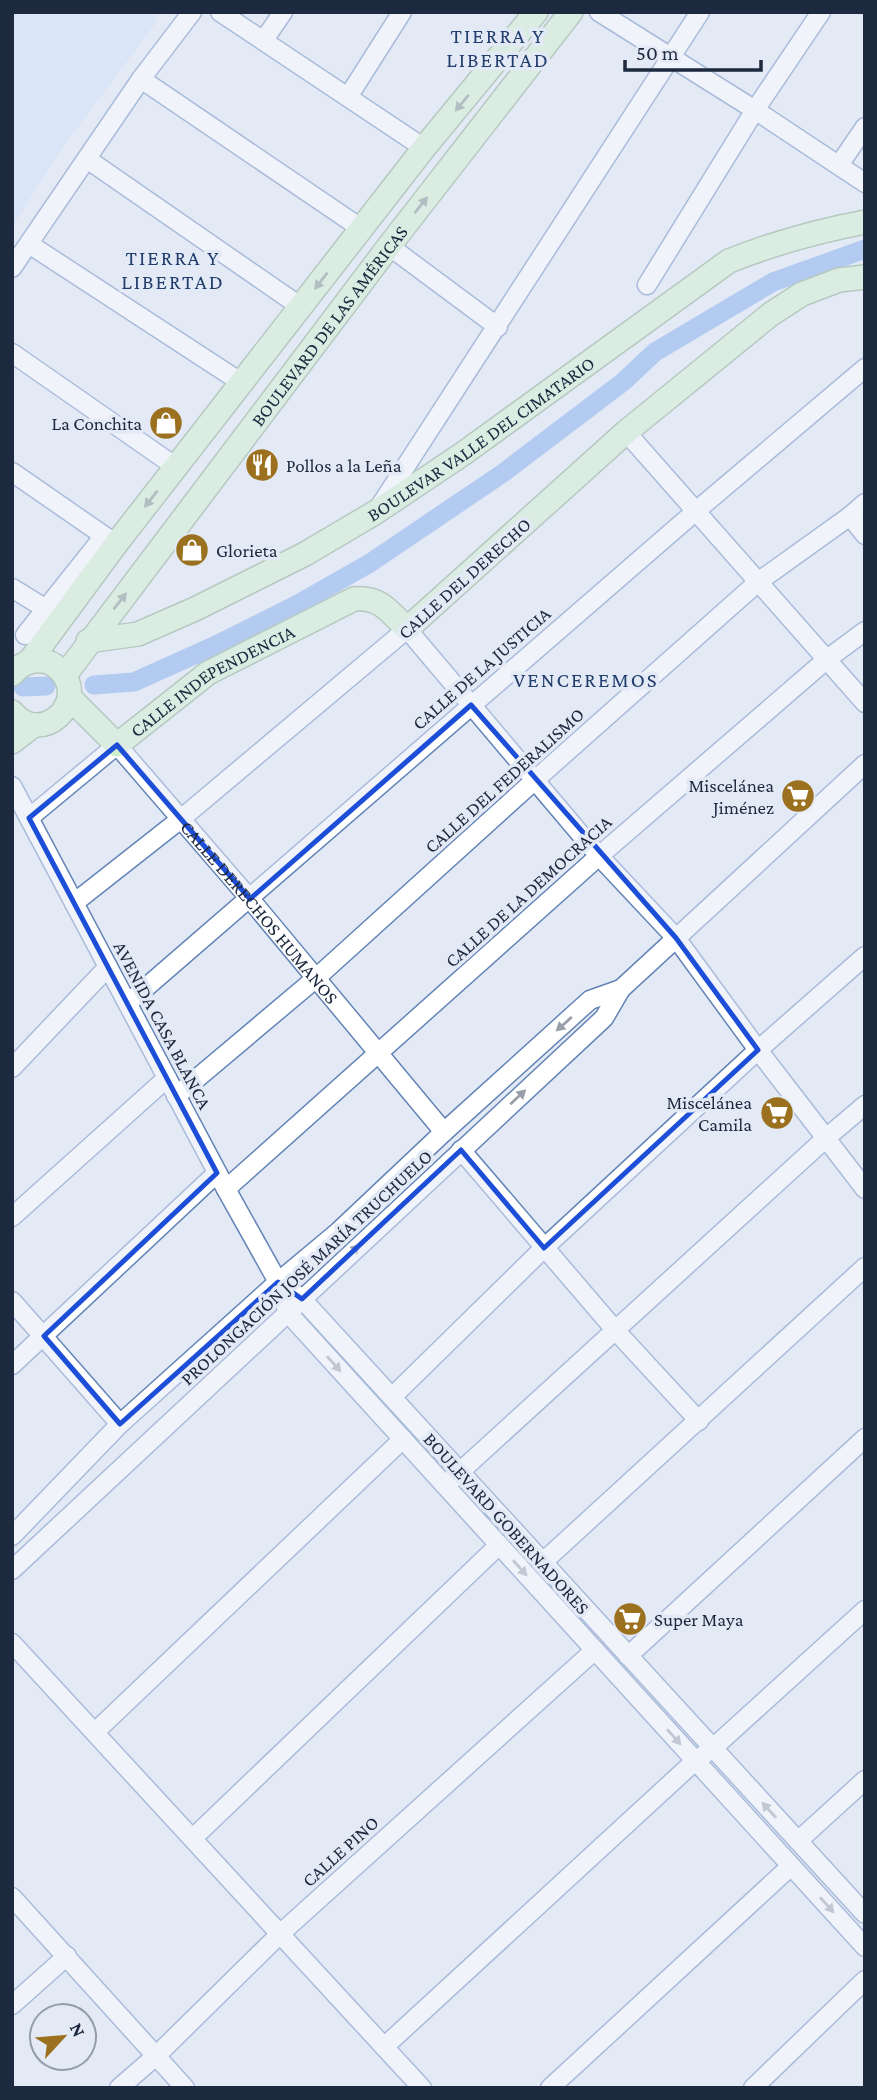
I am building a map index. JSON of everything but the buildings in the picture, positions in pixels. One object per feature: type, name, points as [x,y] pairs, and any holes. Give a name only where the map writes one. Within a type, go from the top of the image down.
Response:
[{"type":"main road","name":"BOULEVARD DE LAS AMÉRICAS","points":[[17,669],[109,541],[176,467],[424,148],[536,12]]},
{"type":"main road","name":"BOULEVARD DE LAS AMÉRICAS","points":[[65,675],[88,641],[571,12]]},
{"type":"main road","name":"BOULEVAR VALLE DEL CIMATARIO","points":[[88,641],[138,634],[195,609],[305,554],[376,512],[464,453],[729,261],[773,244],[865,222]]},
{"type":"main road","name":"CALLE DEL DERECHO","points":[[407,629],[626,432],[771,314],[802,295],[839,280],[865,277]]},
{"type":"main road","name":"CALLE INDEPENDENCIA","points":[[117,745],[208,673],[354,599],[368,598],[382,604],[407,629]]},
{"type":"main road","points":[[12,712],[22,722],[41,726],[62,713],[70,698],[65,675],[54,664],[48,662],[17,669]]},
{"type":"main road","name":"CALLE DERECHOS HUMANOS","points":[[70,698],[117,745]]},
{"type":"main road","points":[[12,742],[34,725]]},
{"type":"street","points":[[12,268],[141,79],[192,12]]},
{"type":"street","points":[[220,12],[424,148]]},
{"type":"street","points":[[264,40],[284,12]]},
{"type":"street","points":[[348,97],[402,12]]},
{"type":"street","points":[[599,12],[865,183]]},
{"type":"street","points":[[376,512],[700,12]]},
{"type":"street","points":[[647,285],[755,110],[821,12]]},
{"type":"street","points":[[141,79],[362,229]]},
{"type":"street","points":[[839,165],[865,127]]},
{"type":"street","points":[[87,159],[301,307]]},
{"type":"street","points":[[29,244],[242,383]]},
{"type":"street","points":[[389,247],[498,327]]},
{"type":"street","points":[[12,353],[176,467]]},
{"type":"street","name":"CALLE DE LA JUSTICIA","points":[[128,1003],[865,368]]},
{"type":"street","points":[[626,432],[865,703]]},
{"type":"street","points":[[12,472],[109,541]]},
{"type":"street","name":"CALLE DEL FEDERALISMO","points":[[176,1096],[315,979],[758,582],[865,503]]},
{"type":"street","points":[[850,516],[865,535]]},
{"type":"street","name":"BOULEVARD DE LAS AMÉRICAS","points":[[25,635],[109,541]]},
{"type":"street","points":[[12,588],[46,609]]},
{"type":"street","points":[[407,629],[599,856],[676,938],[865,1189]]},
{"type":"street","name":"CALLE DEL DERECHO","points":[[74,903],[182,818],[407,629]]},
{"type":"street","name":"CALLE DE LA DEMOCRACIA","points":[[226,1189],[599,856],[826,660],[865,631]]},
{"type":"street","name":"CALLE INDEPENDENCIA","points":[[29,818],[117,745]]},
{"type":"street","name":"CALLE DERECHOS HUMANOS","points":[[117,745],[182,818],[444,1132]]},
{"type":"street","name":"PROLONGACIÓN JOSÉ MARÍA TRUCHUELO","points":[[12,1570],[604,1018],[621,989],[865,764]]},
{"type":"street","name":"AVENIDA CASA BLANCA","points":[[12,786],[217,1173],[278,1282],[288,1313]]},
{"type":"street","points":[[392,1397],[544,1248],[758,1050],[865,956]]},
{"type":"street","points":[[12,1068],[108,967]]},
{"type":"street","name":"PROLONGACIÓN JOSÉ MARÍA TRUCHUELO","points":[[12,1536],[120,1424],[278,1282],[338,1232],[590,1000],[621,989]]},
{"type":"street","points":[[12,1217],[167,1078]]},
{"type":"street","points":[[445,1486],[865,1105]]},
{"type":"street","points":[[461,1150],[616,1331],[699,1421]]},
{"type":"street","points":[[12,1365],[217,1173]]},
{"type":"street","points":[[543,1562],[865,1267]]},
{"type":"street","name":"AVENIDA CASA BLANCA","points":[[278,1282],[302,1299]]},
{"type":"street","name":"BOULEVARD GOBERNADORES","points":[[302,1299],[865,1914]]},
{"type":"street","points":[[12,1301],[120,1424]]},
{"type":"street","name":"BOULEVARD GOBERNADORES","points":[[288,1313],[865,1947]]},
{"type":"street","points":[[628,1656],[865,1438]]},
{"type":"street","points":[[95,1732],[403,1439]]},
{"type":"street","points":[[193,1838],[499,1545]]},
{"type":"street","points":[[384,2048],[695,1761],[713,1748],[865,1610]]},
{"type":"street","points":[[12,1643],[422,2088]]},
{"type":"street","name":"CALLE PINO","points":[[120,2088],[281,1933],[594,1650]]},
{"type":"street","points":[[798,1841],[865,1780]]},
{"type":"street","points":[[550,2088],[791,1866]]},
{"type":"street","points":[[12,1897],[186,2088]]},
{"type":"street","points":[[12,2005],[67,1956]]},
{"type":"street","points":[[753,2088],[865,1980]]},
{"type":"highlighted area","points":[[471,705],[676,938],[758,1050],[544,1248],[461,1150],[302,1299],[278,1282],[120,1424],[44,1336],[217,1173],[29,818],[117,745],[250,899]]},
{"type":"shaded area","points":[[12,12],[152,12],[158,20],[63,147],[12,227]]},
{"type":"waterway","points":[[94,685],[134,682],[298,604],[370,563],[503,473],[623,382],[655,352],[773,282],[865,249]]},
{"type":"waterway","points":[[23,687],[46,686]]},
{"type":"place","name":"La Conchita","points":[[166,423]]},
{"type":"place","name":"Pollos a la Leña","points":[[262,465]]},
{"type":"place","name":"Glorieta","points":[[192,550]]},
{"type":"place","name":"Miscelánea Jiménez","points":[[798,796]]},
{"type":"place","name":"Miscelánea Camila","points":[[777,1113]]},
{"type":"place","name":"Super Maya","points":[[630,1619]]},
{"type":"district","name":"TIERRA Y LIBERTAD","points":[[498,48]]},
{"type":"district","name":"TIERRA Y LIBERTAD","points":[[173,270]]},
{"type":"district","name":"VENCEREMOS","points":[[586,680]]}]
